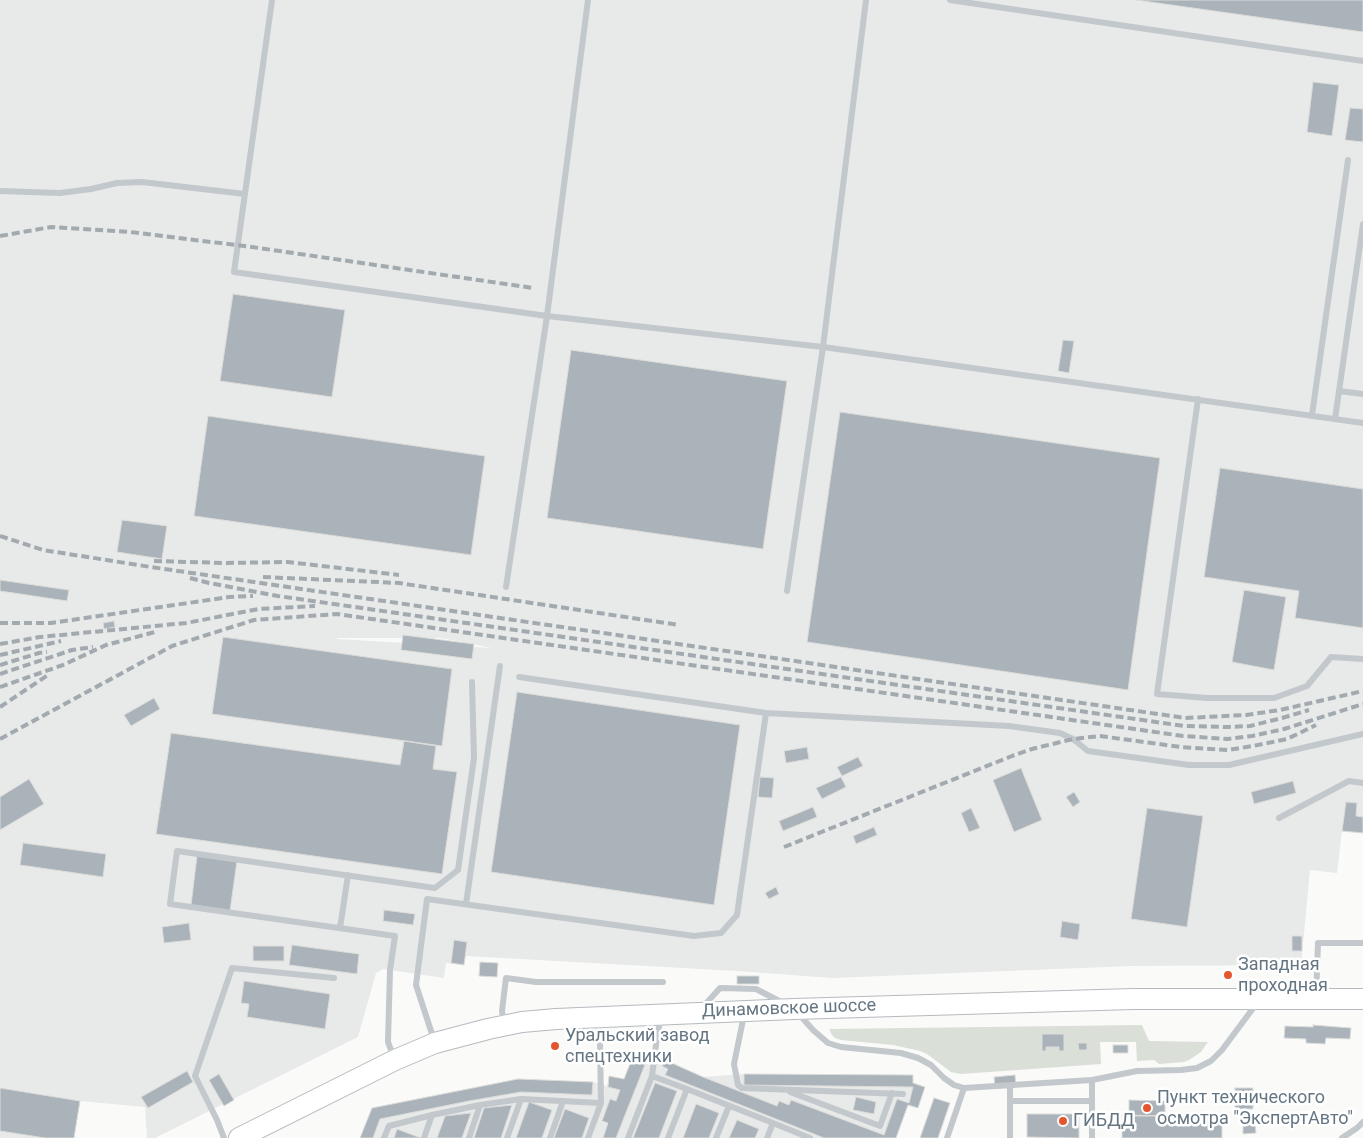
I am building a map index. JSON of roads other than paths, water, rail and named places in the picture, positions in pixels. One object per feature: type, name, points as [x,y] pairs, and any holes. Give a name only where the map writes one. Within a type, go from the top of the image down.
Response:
[{"type":"main road","name":"Динамовское шоссе","points":[[239,1138],[395,1060],[435,1043],[522,1022],[794,1008],[1133,999],[1363,999]]},
{"type":"lane","points":[[272,0],[234,272],[547,316],[824,347],[1363,423]]},
{"type":"lane","points":[[506,587],[547,316],[588,0]]},
{"type":"lane","points":[[787,591],[824,347],[866,0]]},
{"type":"lane","points":[[950,0],[1363,61]]},
{"type":"lane","points":[[1312,415],[1348,160]]},
{"type":"lane","points":[[0,191],[60,193],[91,189],[116,183],[142,182],[245,194]]},
{"type":"lane","points":[[1335,419],[1363,224]]},
{"type":"lane","points":[[1339,391],[1363,394]]},
{"type":"lane","points":[[1198,399],[1157,694],[1207,698],[1274,698],[1307,686],[1331,657],[1363,659]]},
{"type":"lane","points":[[466,904],[500,666]]},
{"type":"lane","points":[[519,677],[766,713],[1009,726],[1060,733],[1073,739],[1088,751],[1189,765],[1229,765],[1363,734]]},
{"type":"lane","points":[[395,1060],[388,1042],[390,970],[395,936],[170,904],[177,851],[435,888],[458,870],[474,758],[472,682]]},
{"type":"lane","points":[[435,1043],[416,985],[427,899],[694,936],[721,933],[737,915],[766,713]]},
{"type":"lane","points":[[1278,818],[1349,781],[1363,783]]},
{"type":"lane","points":[[340,928],[348,875]]},
{"type":"lane","points":[[1316,998],[1318,943],[1363,943]]},
{"type":"lane","points":[[224,1138],[195,1076],[232,968],[334,978]]},
{"type":"lane","points":[[505,1026],[502,1011],[506,978],[536,982],[663,982]]},
{"type":"lane","points":[[698,1013],[720,988],[756,989],[794,1008],[813,1030],[828,1043],[841,1047],[901,1053],[918,1058],[931,1065],[954,1085],[964,1088],[1092,1080],[1137,1071],[1197,1068],[1211,1061],[1222,1050],[1260,998]]},
{"type":"lane","points":[[745,1011],[734,1064],[738,1085],[742,1088],[902,1094]]},
{"type":"lane","points":[[628,1138],[652,1076],[662,1014]]},
{"type":"lane","points":[[588,1138],[601,1103],[598,1017]]},
{"type":"lane","points":[[652,1076],[810,1138]]},
{"type":"lane","points":[[1092,1080],[1092,1138]]},
{"type":"lane","points":[[1010,1085],[1010,1138]]},
{"type":"lane","points":[[947,1138],[964,1088]]},
{"type":"lane","points":[[668,1138],[687,1089]]},
{"type":"lane","points":[[784,1089],[880,1126],[892,1093]]},
{"type":"lane","points":[[384,1138],[389,1126],[480,1105],[521,1099],[601,1103]]},
{"type":"lane","points":[[507,1138],[521,1099]]},
{"type":"lane","points":[[550,1138],[563,1101]]},
{"type":"lane","points":[[1010,1101],[1092,1101]]},
{"type":"lane","points":[[469,1138],[480,1105]]},
{"type":"lane","points":[[716,1138],[729,1106]]},
{"type":"lane","points":[[424,1138],[432,1115]]},
{"type":"lane","points":[[1342,1138],[1363,1122]]},
{"type":"lane","points":[[767,1138],[773,1123]]},
{"type":"railway","points":[[0,236],[51,227],[130,232],[252,247],[533,288]]},
{"type":"railway","points":[[0,536],[43,550],[151,567],[1185,718],[1246,715],[1280,710],[1363,691]]},
{"type":"railway","points":[[154,561],[288,562],[399,575]]},
{"type":"railway","points":[[263,577],[399,583],[679,625]]},
{"type":"railway","points":[[190,578],[278,596],[1184,726],[1250,726],[1309,710]]},
{"type":"railway","points":[[0,623],[51,623],[229,597],[253,596]]},
{"type":"railway","points":[[0,644],[40,637],[186,623],[259,609],[315,606]]},
{"type":"railway","points":[[0,739],[172,646],[254,620],[337,614],[1183,736],[1228,739],[1252,736],[1284,729],[1363,704]]},
{"type":"railway","points":[[0,687],[63,665],[106,645],[155,632]]},
{"type":"railway","points":[[0,655],[61,641]]},
{"type":"railway","points":[[0,674],[72,650],[93,647]]},
{"type":"railway","points":[[0,665],[47,652]]},
{"type":"railway","points":[[0,707],[48,675]]},
{"type":"railway","points":[[784,847],[1012,756],[1073,739],[1100,736],[1181,747],[1228,750],[1287,739],[1316,725]]},
{"type":"place","name":"Западная проходная","points":[[1228,975]]},
{"type":"place","name":"Уральский завод спецтехники","points":[[555,1046]]},
{"type":"place","name":"Пункт технического осмотра \"ЭкспертАвто\"","points":[[1147,1108]]},
{"type":"place","name":"ГИБДД","points":[[1063,1121]]}]
